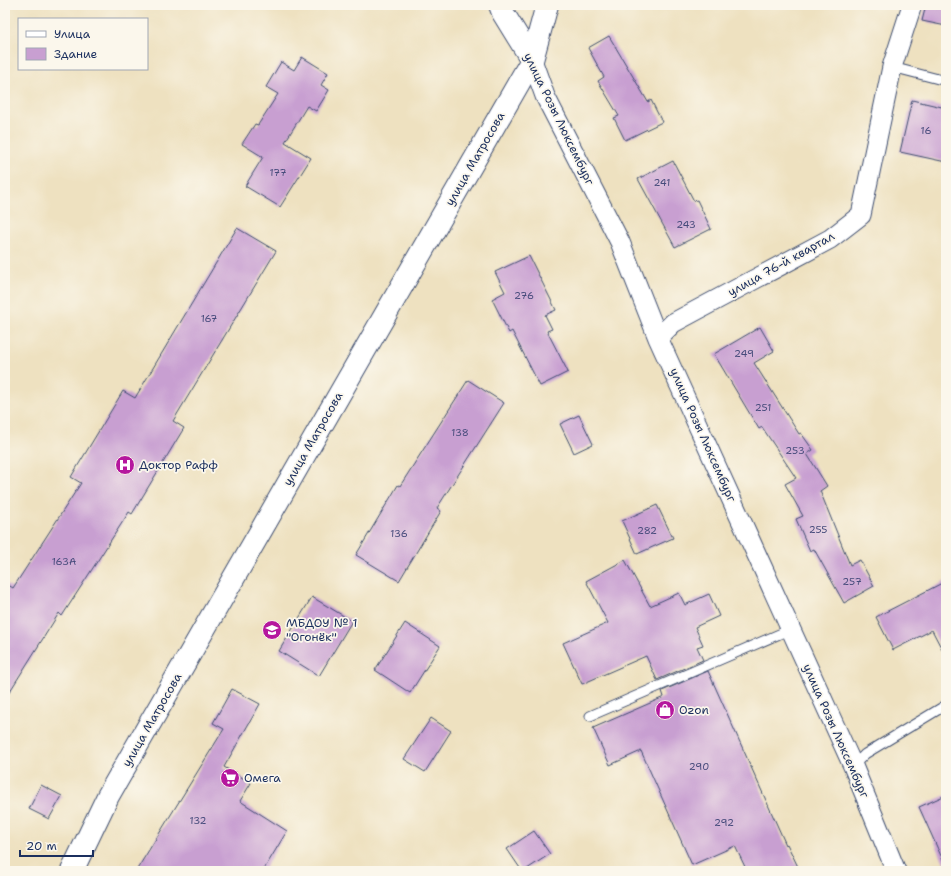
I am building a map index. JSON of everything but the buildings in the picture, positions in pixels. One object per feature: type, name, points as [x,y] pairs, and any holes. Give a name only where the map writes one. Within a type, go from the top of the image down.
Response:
[{"type":"street","name":"улица Розы Люксембург","points":[[500,5],[503,13],[532,60],[545,96],[620,242],[658,338],[853,766],[896,871]]},
{"type":"street","name":"улица Матросова","points":[[72,871],[112,789],[532,60],[547,5]]},
{"type":"street","name":"улица 76-й квартал","points":[[658,338],[673,323],[830,239],[861,215],[892,67],[912,5]]},
{"type":"lane","points":[[892,67],[946,81]]},
{"type":"lane","points":[[590,716],[791,629]]},
{"type":"lane","points":[[853,766],[865,754],[946,705]]},
{"type":"place","name":"Доктор Рафф","points":[[125,465]]},
{"type":"place","name":"МБДОУ № 1 \"Огонёк\"","points":[[272,630]]},
{"type":"place","name":"Ozon","points":[[665,710]]},
{"type":"place","name":"Омега","points":[[230,778]]}]
